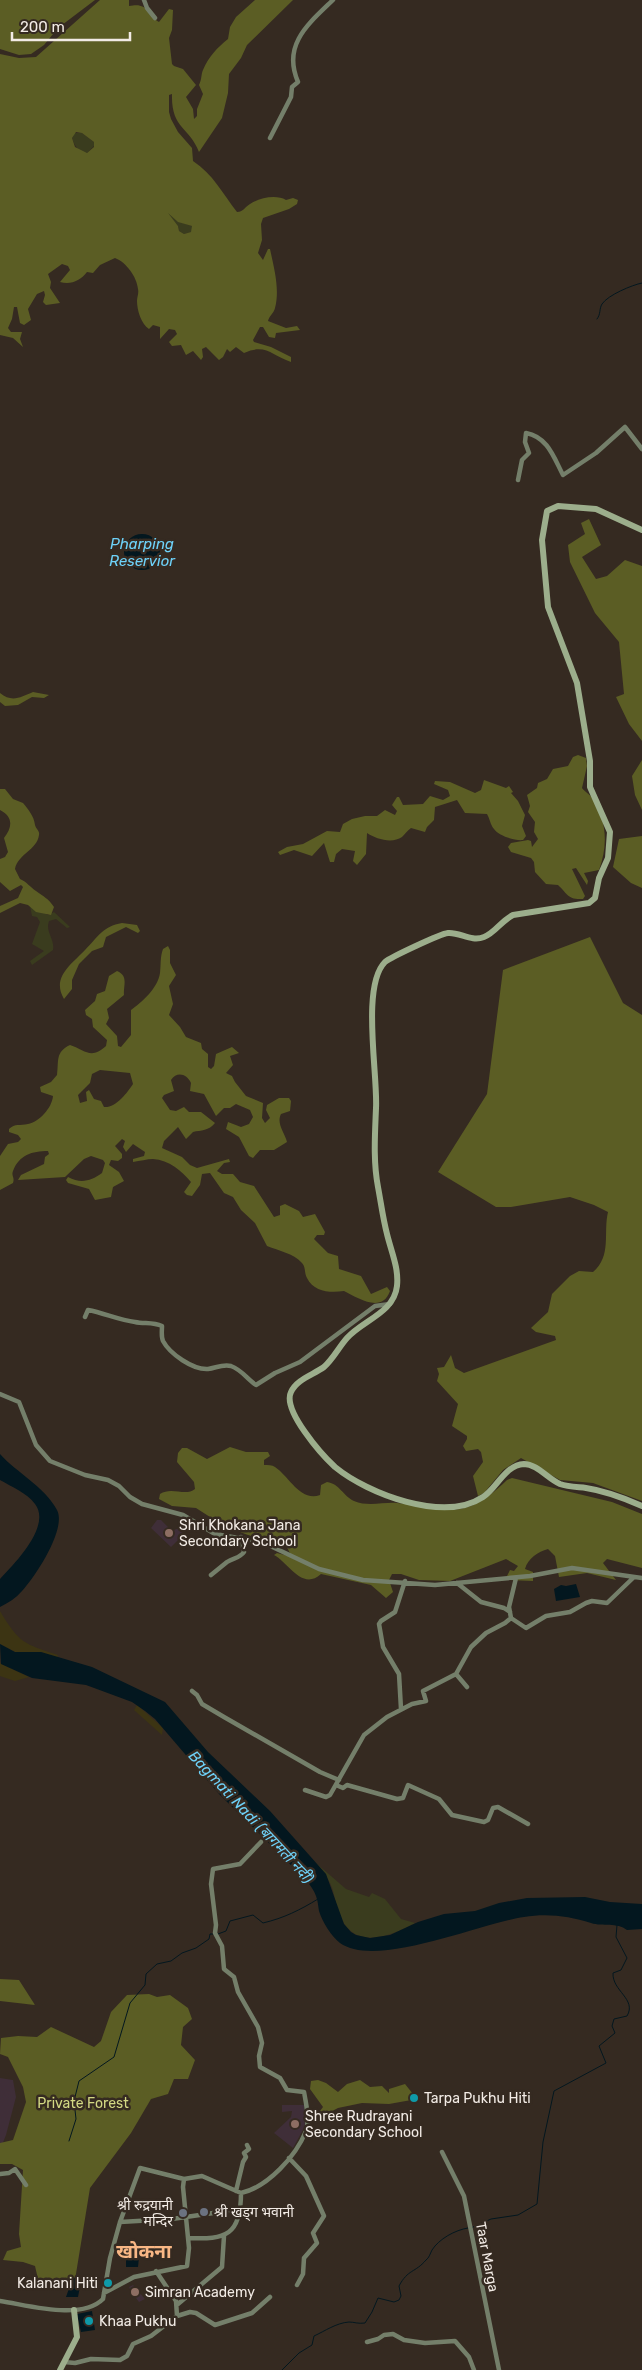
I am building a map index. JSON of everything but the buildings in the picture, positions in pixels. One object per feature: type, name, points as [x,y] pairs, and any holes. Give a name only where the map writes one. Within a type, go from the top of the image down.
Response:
[{"type":"main road","points":[[642,530],[602,511],[564,506],[552,507],[547,511],[543,528],[542,540],[548,607],[578,683],[590,761],[590,787],[610,832],[608,858],[595,898],[589,903],[513,916],[504,920],[487,936],[480,939],[472,939],[450,933],[440,935],[385,962],[377,980],[372,1035],[376,1108],[374,1124],[376,1165],[385,1224],[397,1276],[397,1288],[390,1304],[347,1337],[325,1365],[307,1376],[289,1395],[290,1405],[295,1416],[320,1451],[341,1471],[368,1488],[424,1505],[448,1508],[481,1498],[492,1490],[502,1476],[518,1465],[527,1464],[561,1484],[599,1491],[642,1506]]},
{"type":"main road","points":[[60,2370],[76,2337],[74,2310]]},
{"type":"street","points":[[144,0],[155,18]]},
{"type":"street","points":[[270,138],[291,97],[292,87],[298,82],[292,69],[294,47],[306,26],[333,0]]},
{"type":"street","points":[[518,480],[522,460],[529,453],[525,442],[526,433],[534,434],[544,442],[552,452],[563,475],[596,453],[625,427],[642,449]]},
{"type":"street","points":[[85,1317],[88,1310],[135,1322],[143,1321],[158,1324],[162,1326],[162,1339],[166,1345],[190,1365],[205,1369],[225,1365],[231,1366],[243,1372],[256,1385],[275,1373],[300,1362],[375,1306],[390,1304]]},
{"type":"street","points":[[0,1394],[20,1402],[36,1445],[50,1461],[84,1475],[108,1480],[142,1504],[183,1515],[215,1534],[262,1542],[319,1569],[363,1580],[400,1583],[405,1581],[434,1585],[486,1579],[516,1578],[572,1568],[590,1569],[633,1578],[642,1578]]},
{"type":"street","points":[[211,1575],[229,1560],[238,1559],[242,1555],[244,1552],[241,1537]]},
{"type":"street","points":[[305,1790],[326,1796],[330,1795],[364,1735],[387,1717],[401,1709],[426,1701],[423,1691],[456,1674],[470,1647],[486,1633],[505,1623],[510,1615],[516,1578]]},
{"type":"street","points":[[457,1583],[481,1602],[504,1608],[526,1628],[546,1616],[570,1612],[592,1601],[608,1603],[633,1578]]},
{"type":"street","points":[[401,1709],[399,1674],[383,1647],[379,1624],[395,1612],[405,1581]]},
{"type":"street","points":[[456,1674],[467,1687]]},
{"type":"street","points":[[192,1690],[202,1704],[320,1772],[339,1780]]},
{"type":"street","points":[[336,1785],[343,1788],[347,1785],[397,1799],[403,1798],[408,1785],[439,1799],[452,1815],[484,1822],[488,1820],[493,1808],[498,1807],[528,1824]]},
{"type":"street","points":[[0,2302],[53,2310],[74,2310],[100,2302],[104,2293],[110,2258],[120,2222],[140,2168],[184,2179],[202,2176],[241,2194],[255,2190],[272,2177],[289,2158],[306,2129],[304,2092],[288,2090],[280,2078],[260,2067],[259,2056],[262,2043],[258,2027],[238,1992],[234,1977],[224,1969],[222,1946],[215,1933],[216,1925],[211,1884],[213,1869],[240,1864],[261,1842]]},
{"type":"street","points":[[236,2191],[246,2157],[244,2153],[249,2149],[248,2145]]},
{"type":"street","name":"Taar Marga","points":[[442,2152],[464,2196],[499,2370]]},
{"type":"street","points":[[289,2158],[306,2176],[324,2216],[313,2232],[317,2243],[304,2258],[303,2274],[297,2285]]},
{"type":"street","points":[[0,2174],[9,2173],[15,2169],[26,2185]]},
{"type":"street","points":[[104,2293],[134,2277],[187,2266],[188,2238],[183,2187],[184,2179]]},
{"type":"street","points":[[188,2238],[224,2236],[238,2223],[241,2209],[241,2194]]},
{"type":"street","points":[[120,2222],[186,2217],[241,2209]]},
{"type":"street","points":[[178,2304],[222,2267],[224,2236]]},
{"type":"street","points":[[156,2271],[178,2304],[177,2316]]},
{"type":"street","points":[[64,2362],[74,2363],[91,2359],[124,2359],[133,2344],[151,2336],[177,2316],[190,2312],[196,2313],[215,2325],[252,2313],[270,2297]]},
{"type":"street","points":[[367,2342],[378,2339],[384,2334],[392,2334],[404,2340],[425,2343],[455,2341],[469,2357],[474,2370]]},
{"type":"shaded area","name":"Shri Khokana Jana Secondary School","points":[[157,1520],[161,1520],[172,1531],[179,1528],[184,1534],[171,1547],[151,1528]]},
{"type":"shaded area","points":[[0,2078],[13,2080],[16,2097],[2,2145],[0,2145]]},
{"type":"shaded area","name":"Shree Rudrayani Secondary School","points":[[282,2105],[304,2105],[305,2126],[293,2148],[274,2133],[291,2117],[292,2111],[282,2112]]},
{"type":"shaded area","name":"Simran Academy","points":[[133,2285],[145,2299],[139,2302],[134,2298],[129,2287]]},
{"type":"green space","points":[[0,0],[95,0],[58,28],[44,45],[31,54],[19,55],[0,49]]},
{"type":"green space","points":[[100,0],[129,0],[129,6],[143,7],[159,22],[169,9],[173,10],[172,30],[169,38],[172,64],[183,69],[196,85],[186,97],[193,109],[194,119],[197,116],[197,109],[203,94],[199,85],[203,70],[214,53],[228,39],[230,27],[236,17],[255,0],[293,0],[247,45],[241,58],[229,74],[228,93],[222,118],[199,152],[195,143],[177,121],[172,105],[172,94],[169,95],[171,119],[178,132],[192,148],[193,161],[212,178],[237,212],[254,202],[268,198],[277,197],[286,200],[293,198],[298,200],[297,204],[289,209],[263,218],[261,224],[262,240],[258,253],[263,260],[268,249],[270,249],[276,278],[276,301],[268,321],[286,328],[297,326],[300,330],[276,333],[275,338],[269,337],[263,327],[260,327],[253,340],[291,357],[291,362],[264,350],[258,349],[244,353],[236,347],[230,352],[227,349],[219,360],[206,347],[202,349],[203,357],[201,360],[193,351],[186,355],[181,345],[172,346],[169,342],[177,334],[175,330],[169,329],[160,339],[160,327],[153,325],[149,329],[144,324],[138,308],[136,280],[127,266],[115,258],[100,265],[93,273],[87,272],[72,283],[60,282],[70,270],[68,266],[62,264],[48,274],[51,282],[50,288],[60,303],[46,305],[43,302],[44,291],[37,294],[28,309],[31,320],[24,325],[20,323],[17,307],[14,307],[8,328],[11,332],[22,332],[20,339],[23,347],[13,338],[0,335],[0,54],[19,58],[36,57]],"holes":[[[76,132],[82,133],[94,142],[94,147],[87,153],[75,147],[72,138]],[[168,213],[178,222],[192,226],[191,232],[184,234],[179,231],[178,226]]]},
{"type":"green space","points":[[74,133],[82,133],[94,142],[94,146],[87,153],[82,152],[76,146],[72,138]]},
{"type":"green space","points":[[169,212],[177,221],[192,226],[192,232],[184,234],[179,231],[178,226],[167,214]]},
{"type":"green space","points":[[589,519],[601,545],[582,557],[596,579],[607,576],[625,560],[642,566],[642,741],[629,724],[616,697],[624,694],[619,642],[595,613],[570,562],[568,545],[585,534],[581,523]]},
{"type":"green space","points":[[33,692],[49,695],[44,698],[32,697],[18,705],[5,706],[0,702],[0,693],[13,698]]},
{"type":"green space","points":[[578,755],[586,758],[587,766],[582,788],[592,797],[598,807],[605,834],[604,852],[599,870],[584,873],[588,881],[587,885],[576,868],[572,869],[585,896],[583,899],[570,897],[558,885],[546,884],[535,872],[534,862],[531,858],[511,852],[508,847],[511,843],[528,840],[531,841],[532,847],[538,839],[534,832],[535,822],[528,812],[530,806],[527,795],[537,788],[538,783],[547,779],[553,769],[568,766],[573,757]]},
{"type":"green space","points":[[642,760],[642,810],[635,795],[632,776]]},
{"type":"green space","points":[[484,780],[506,788],[509,786],[513,792],[511,793],[518,801],[525,815],[522,826],[526,836],[523,840],[512,839],[496,832],[487,814],[465,813],[457,800],[435,807],[434,820],[425,832],[411,828],[402,837],[394,840],[379,839],[367,833],[366,854],[357,865],[353,861],[355,851],[342,849],[336,854],[334,862],[330,862],[324,843],[312,856],[294,850],[280,855],[278,852],[287,847],[303,844],[327,831],[340,832],[343,824],[352,819],[377,816],[385,810],[395,815],[397,811],[392,805],[397,797],[399,797],[403,805],[423,804],[430,796],[443,800],[450,796],[448,790],[434,784],[435,781],[450,782],[475,793],[481,790]]},
{"type":"green space","points":[[0,789],[5,789],[13,799],[23,803],[39,832],[35,845],[20,859],[15,869],[20,879],[52,904],[54,907],[51,915],[36,912],[28,905],[20,903],[0,913],[0,906],[18,898],[23,887],[21,885],[10,891],[0,882],[0,859],[5,857],[8,852],[4,838],[10,827],[10,819],[0,810]]},
{"type":"green space","points":[[642,836],[642,888],[631,883],[613,867],[619,839]]},
{"type":"green space","points":[[30,906],[37,912],[48,915],[54,912],[70,927],[67,928],[56,919],[49,921],[48,929],[53,942],[53,950],[32,965],[30,961],[44,951],[32,944],[40,922],[37,917],[32,916]]},
{"type":"green space","points":[[122,923],[137,925],[140,931],[138,933],[126,927],[106,937],[103,947],[92,951],[79,964],[72,980],[72,989],[64,999],[60,984],[69,966],[105,929]]},
{"type":"green space","points":[[590,937],[623,1003],[642,1015],[642,1501],[593,1483],[560,1480],[521,1458],[503,1470],[484,1493],[478,1496],[473,1476],[483,1462],[481,1452],[478,1449],[466,1451],[463,1446],[467,1436],[452,1426],[458,1404],[437,1381],[439,1374],[437,1368],[444,1367],[451,1355],[455,1368],[464,1373],[556,1340],[555,1336],[536,1332],[531,1328],[548,1312],[552,1294],[570,1276],[579,1271],[593,1272],[599,1266],[605,1252],[608,1212],[570,1197],[511,1207],[496,1207],[438,1172],[487,1094],[503,970]]},
{"type":"green space","points":[[168,946],[170,950],[170,963],[176,975],[169,986],[173,1004],[169,1015],[186,1037],[201,1043],[202,1049],[208,1054],[208,1067],[211,1069],[214,1066],[216,1054],[232,1047],[239,1053],[230,1056],[233,1065],[226,1073],[232,1076],[246,1096],[263,1103],[262,1118],[265,1123],[270,1118],[266,1110],[267,1105],[279,1098],[289,1098],[291,1101],[290,1111],[281,1114],[280,1118],[280,1125],[287,1142],[274,1150],[260,1150],[253,1158],[249,1156],[239,1137],[226,1129],[228,1122],[241,1127],[249,1124],[253,1117],[250,1110],[236,1104],[230,1108],[224,1108],[216,1116],[204,1094],[190,1091],[191,1083],[187,1077],[176,1075],[171,1080],[174,1091],[164,1095],[162,1098],[170,1110],[176,1111],[184,1107],[189,1112],[201,1112],[215,1123],[208,1129],[193,1132],[186,1139],[178,1127],[164,1141],[162,1148],[182,1157],[190,1165],[197,1168],[229,1159],[230,1162],[224,1163],[217,1171],[222,1174],[233,1174],[240,1182],[254,1186],[274,1217],[280,1215],[280,1206],[285,1204],[299,1211],[303,1217],[315,1214],[325,1232],[324,1235],[317,1235],[314,1239],[328,1253],[338,1256],[339,1269],[361,1276],[371,1294],[387,1287],[390,1291],[381,1302],[369,1302],[344,1291],[333,1292],[318,1289],[310,1283],[305,1268],[298,1260],[267,1246],[255,1223],[241,1210],[233,1197],[224,1193],[210,1173],[202,1174],[200,1185],[192,1196],[187,1195],[184,1192],[191,1182],[184,1174],[164,1161],[151,1159],[133,1162],[133,1159],[144,1156],[145,1152],[133,1144],[126,1152],[123,1147],[125,1141],[122,1139],[115,1146],[122,1154],[122,1158],[118,1161],[111,1160],[109,1165],[119,1172],[124,1181],[113,1187],[111,1197],[95,1200],[89,1189],[68,1183],[66,1180],[68,1177],[86,1181],[102,1173],[105,1163],[103,1160],[91,1156],[84,1159],[65,1177],[18,1180],[21,1175],[44,1164],[45,1157],[49,1154],[48,1151],[31,1153],[22,1158],[13,1171],[13,1183],[0,1190],[0,1156],[8,1144],[18,1142],[21,1139],[18,1135],[9,1132],[9,1129],[16,1125],[32,1123],[48,1110],[53,1096],[41,1092],[40,1087],[51,1082],[57,1075],[59,1057],[62,1051],[70,1045],[92,1053],[106,1046],[107,1040],[93,1027],[92,1019],[86,1015],[85,1010],[95,1001],[97,994],[105,991],[109,976],[117,971],[121,973],[125,981],[124,995],[107,1009],[109,1018],[106,1024],[117,1036],[118,1046],[121,1047],[131,1035],[131,1010],[149,994],[159,979],[163,949]],"holes":[[[100,1070],[130,1073],[133,1084],[128,1092],[113,1105],[104,1107],[101,1101],[94,1099],[89,1090],[86,1092],[87,1101],[80,1103],[78,1095],[90,1083],[92,1074]]]},
{"type":"green space","points":[[230,1447],[246,1452],[268,1452],[270,1456],[264,1460],[264,1465],[275,1467],[306,1495],[320,1495],[321,1485],[327,1482],[335,1485],[350,1499],[365,1504],[397,1503],[456,1510],[479,1502],[512,1478],[612,1502],[642,1514],[642,1568],[607,1559],[603,1563],[616,1580],[587,1573],[559,1577],[555,1556],[548,1549],[534,1556],[526,1565],[525,1569],[533,1572],[533,1581],[509,1580],[507,1576],[510,1570],[514,1571],[518,1566],[506,1559],[450,1581],[419,1580],[401,1574],[392,1574],[389,1580],[393,1592],[386,1598],[371,1585],[321,1574],[314,1578],[302,1578],[274,1555],[277,1553],[292,1557],[283,1540],[248,1535],[224,1526],[196,1508],[172,1506],[159,1499],[160,1494],[165,1492],[187,1492],[195,1489],[194,1482],[177,1462],[178,1453],[182,1448],[187,1448],[207,1459]]},
{"type":"green space","points":[[309,1857],[346,1889],[369,1897],[372,1893],[385,1899],[401,1919],[415,1923],[393,1933],[371,1938],[352,1932],[344,1924],[338,1911],[329,1881]]},
{"type":"green space","points":[[0,1979],[19,1980],[35,2005],[0,2001]]},
{"type":"green space","name":"Private Forest","points":[[149,1994],[157,1997],[170,1995],[188,2008],[192,2019],[183,2027],[181,2045],[195,2060],[188,2079],[174,2079],[168,2094],[151,2099],[131,2133],[90,2188],[74,2286],[55,2285],[40,2288],[35,2266],[23,2262],[3,2260],[7,2251],[21,2247],[19,2234],[23,2170],[12,2164],[0,2164],[0,2143],[13,2140],[26,2102],[23,2087],[8,2057],[0,2054],[1,2038],[18,2036],[37,2037],[51,2027],[94,2047],[101,2041],[111,2012],[127,1995]]},
{"type":"green space","points":[[318,2080],[326,2083],[338,2092],[347,2084],[360,2080],[370,2087],[382,2086],[389,2093],[389,2089],[405,2084],[417,2099],[389,2104],[362,2103],[338,2108],[315,2120],[323,2107],[310,2089],[311,2081]]},
{"type":"sand","points":[[0,1611],[12,1630],[23,1641],[58,1655],[57,1658],[41,1652],[15,1652],[0,1644]]},
{"type":"sand","points":[[0,1663],[29,1677],[15,1681],[0,1676]]},
{"type":"sand","points":[[137,1705],[163,1728],[162,1735],[134,1710]]},
{"type":"water","name":"Pharping Reservior","points":[[142,534],[155,539],[160,552],[155,565],[142,570],[129,565],[124,552],[129,539]]},
{"type":"water","points":[[0,1454],[52,1501],[59,1518],[54,1540],[34,1575],[17,1596],[0,1607],[0,1579],[29,1544],[39,1523],[39,1513],[35,1504],[28,1497],[0,1480]]},
{"type":"water","points":[[576,1584],[580,1597],[556,1601],[554,1589],[561,1585]]},
{"type":"water","name":"Bagmati Nadi (बागमती नदी)","points":[[0,1644],[15,1652],[41,1652],[92,1667],[165,1702],[208,1752],[270,1811],[326,1874],[344,1924],[356,1935],[370,1938],[390,1935],[418,1922],[444,1914],[475,1911],[499,1903],[527,1898],[585,1897],[610,1902],[642,1904],[642,1929],[627,1930],[614,1925],[541,1915],[505,1921],[403,1948],[378,1951],[356,1950],[340,1943],[325,1924],[319,1911],[315,1894],[306,1880],[220,1795],[155,1719],[132,1702],[86,1685],[32,1678],[1,1664]]},
{"type":"water","points":[[126,2256],[139,2257],[138,2267],[126,2267]]},
{"type":"water","points":[[73,2277],[81,2281],[78,2297],[66,2297]]},
{"type":"water","points":[[92,2311],[95,2330],[81,2332],[77,2314]]},
{"type":"waterway","points":[[597,319],[602,304],[609,297],[642,283]]},
{"type":"waterway","points":[[218,1934],[226,1931],[230,1921],[253,1915],[263,1923],[292,1913],[318,1899]]},
{"type":"waterway","points":[[471,2228],[491,2219],[518,2215],[537,2204],[543,2142],[554,2091],[606,2063],[599,2046],[615,2033],[612,2026],[614,2019],[627,2016],[629,2010],[627,2000],[616,1985],[613,1973],[621,1970],[627,1958],[616,1937],[617,1925]]},
{"type":"waterway","points":[[69,2141],[76,2119],[74,2101],[79,2081],[114,2057],[130,2003],[145,1985],[146,1974],[157,1964],[171,1961],[182,1953],[196,1948],[209,1939],[210,1934],[214,1934]]},
{"type":"waterway","points":[[282,2370],[299,2353],[312,2345],[314,2336],[344,2323],[365,2323],[378,2298],[394,2302],[399,2300],[401,2296],[399,2286],[405,2277],[427,2259],[435,2246],[443,2239],[468,2228]]},
{"type":"place","name":"Shri Khokana Jana Secondary School","points":[[169,1533]]},
{"type":"place","name":"Tarpa Pukhu Hiti","points":[[414,2098]]},
{"type":"place","name":"Shree Rudrayani Secondary School","points":[[295,2124]]},
{"type":"place","name":"श्री खड्ग भवानी","points":[[204,2212]]},
{"type":"place","name":"श्री रुद्रयानी मन्दिर","points":[[183,2213]]},
{"type":"place","name":"Kalanani Hiti","points":[[108,2283]]},
{"type":"place","name":"Simran Academy","points":[[135,2292]]},
{"type":"place","name":"Khaa Pukhu","points":[[89,2321]]},
{"type":"district","name":"खोकना","points":[[144,2251]]}]
